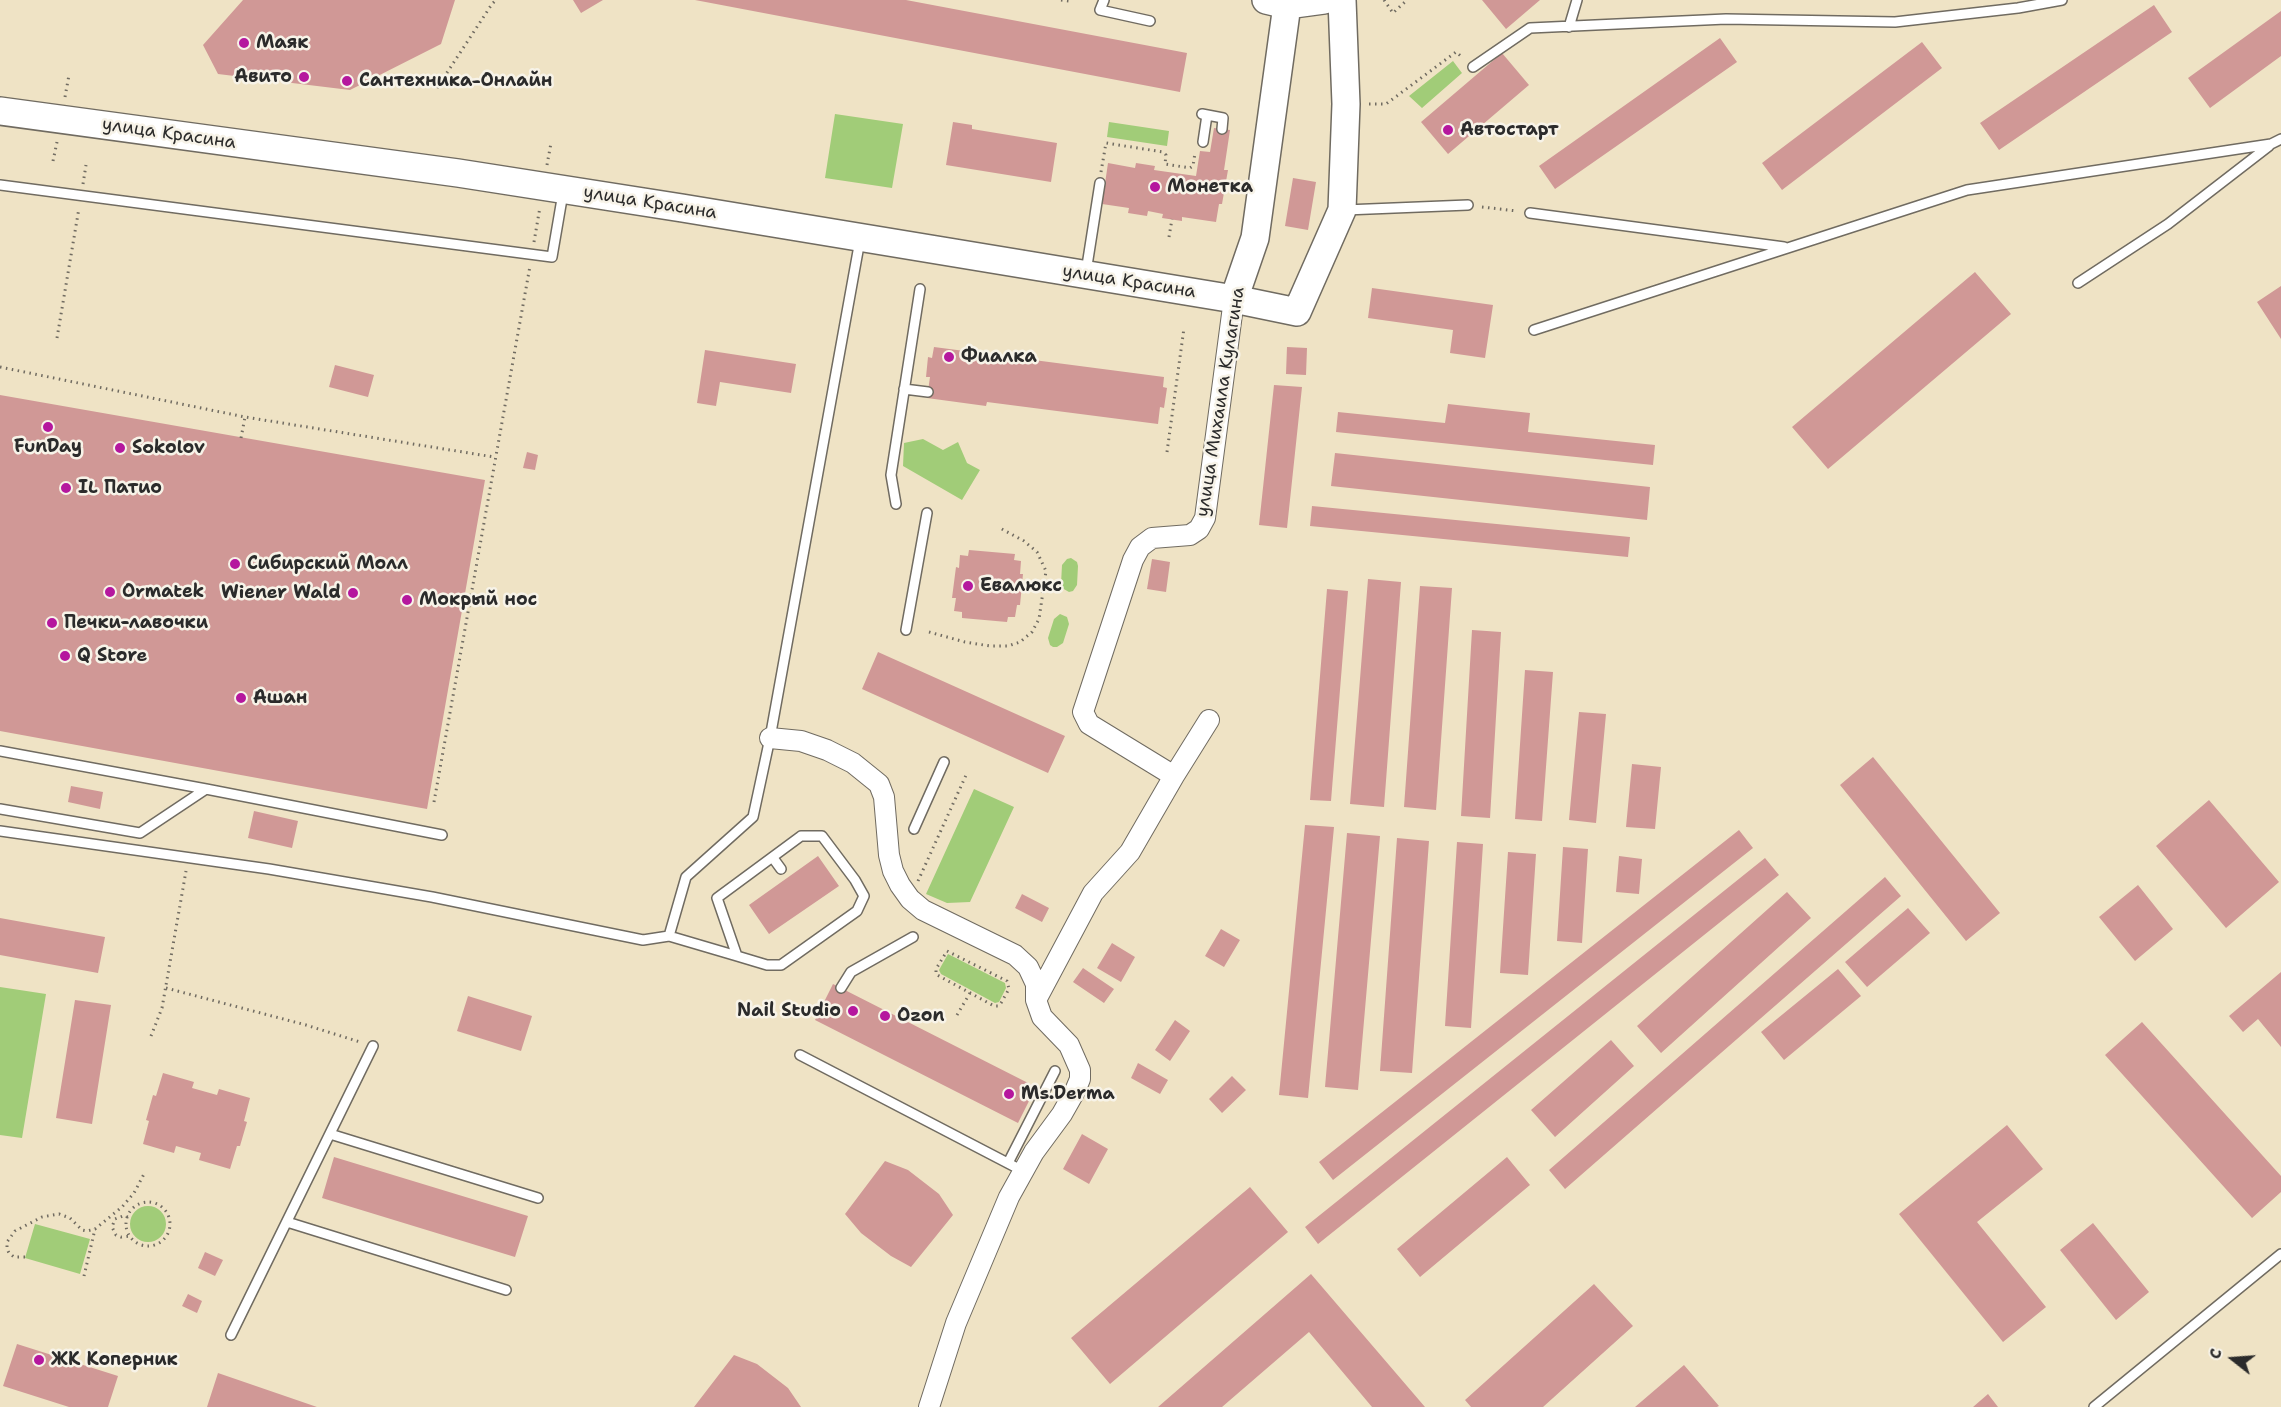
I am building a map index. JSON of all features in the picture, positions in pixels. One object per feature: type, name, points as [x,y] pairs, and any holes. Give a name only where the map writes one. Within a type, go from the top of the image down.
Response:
[{"type":"street","points":[[1277,3],[1324,0]]},
{"type":"street","points":[[1342,0],[1346,104],[1342,210]]},
{"type":"street","name":"улица Михаила Кулагина","points":[[1174,776],[1089,724],[1083,712],[1132,560],[1140,547],[1152,538],[1190,536],[1199,529],[1205,518],[1234,299],[1256,238],[1277,3]]},
{"type":"street","name":"улица Красина","points":[[0,111],[554,188],[1234,299],[1297,312],[1342,210]]},
{"type":"street","points":[[1036,1000],[1093,893],[1130,852],[1209,720]]},
{"type":"street","points":[[770,738],[801,741],[827,750],[853,763],[879,784],[884,797],[889,855],[893,871],[910,899],[934,917],[1015,955],[1028,967],[1036,984],[1036,1000],[1042,1017],[1069,1045],[1080,1070],[1080,1079],[1062,1114],[1034,1152],[1015,1167],[1009,1197],[956,1323],[929,1407]]},
{"type":"lane","points":[[1104,0],[1100,10],[1150,21]]},
{"type":"lane","points":[[1569,27],[1577,0]]},
{"type":"lane","points":[[1473,67],[1530,28],[1726,19],[1895,22],[2018,8],[2062,0]]},
{"type":"lane","points":[[1203,142],[1204,115],[1223,118],[1222,129]]},
{"type":"lane","points":[[2078,283],[2168,224],[2271,144],[2281,139]]},
{"type":"lane","points":[[1534,330],[1967,190],[2271,144]]},
{"type":"lane","points":[[1086,275],[1100,183]]},
{"type":"lane","points":[[0,185],[552,257],[554,188]]},
{"type":"lane","points":[[1342,210],[1468,206]]},
{"type":"lane","points":[[1530,213],[1788,248]]},
{"type":"lane","points":[[669,936],[686,877],[753,817],[770,738],[860,237]]},
{"type":"lane","points":[[896,504],[891,475],[920,289]]},
{"type":"lane","points":[[904,389],[928,393]]},
{"type":"lane","points":[[906,630],[927,513]]},
{"type":"lane","points":[[0,751],[442,835]]},
{"type":"lane","points":[[914,829],[944,762]]},
{"type":"lane","points":[[0,809],[140,833],[206,789]]},
{"type":"lane","points":[[0,831],[269,869],[432,897],[643,940],[669,936],[737,956],[767,964],[781,965],[857,911],[864,896],[855,880],[822,836],[801,836],[717,898],[737,956]]},
{"type":"lane","points":[[773,858],[781,869]]},
{"type":"lane","points":[[841,988],[851,972],[913,937]]},
{"type":"lane","points":[[231,1335],[373,1046]]},
{"type":"lane","points":[[800,1055],[1015,1167],[1055,1071]]},
{"type":"lane","points":[[330,1134],[538,1198]]},
{"type":"lane","points":[[287,1222],[506,1290]]},
{"type":"lane","points":[[2094,1407],[2281,1254]]},
{"type":"path","points":[[437,88],[496,0]]},
{"type":"path","points":[[1061,0],[1069,1]]},
{"type":"path","points":[[1384,0],[1393,13],[1407,0]]},
{"type":"path","points":[[1386,104],[1456,52],[1473,67]]},
{"type":"path","points":[[1100,183],[1106,143],[1163,152],[1166,155],[1165,164],[1190,168],[1193,166],[1196,148],[1203,142]]},
{"type":"path","points":[[434,802],[532,254],[554,188],[551,143]]},
{"type":"path","points":[[57,338],[87,165]]},
{"type":"path","points":[[1468,206],[1530,213]]},
{"type":"path","points":[[1169,237],[1172,219]]},
{"type":"path","points":[[1167,452],[1184,328]]},
{"type":"path","points":[[0,367],[245,417],[495,458]]},
{"type":"path","points":[[241,438],[245,417]]},
{"type":"path","points":[[929,632],[990,646],[1008,646],[1020,642],[1032,632],[1039,619],[1046,571],[1037,552],[1024,541],[1000,528]]},
{"type":"path","points":[[921,874],[968,773]]},
{"type":"path","points":[[151,1036],[162,1008],[187,868]]},
{"type":"path","points":[[947,951],[1007,981],[1009,985],[998,1006],[970,993],[936,974],[936,969],[947,951]]},
{"type":"path","points":[[166,988],[306,1025],[373,1046]]},
{"type":"path","points":[[957,1015],[970,993]]},
{"type":"path","points":[[25,1257],[15,1257],[9,1253],[7,1242],[15,1231],[42,1217],[59,1214],[64,1214],[82,1230],[95,1229],[128,1199],[144,1174]]},
{"type":"path","points":[[128,1199],[135,1207]]},
{"type":"path","points":[[151,1202],[166,1210],[170,1226],[162,1241],[146,1246],[137,1243],[130,1236],[126,1221],[135,1207],[151,1202]]},
{"type":"path","points":[[128,1217],[123,1216],[116,1219],[112,1227],[116,1235],[121,1238],[130,1236]]},
{"type":"path","points":[[84,1276],[95,1229]]},
{"type":"green space","points":[[1453,61],[1462,73],[1422,108],[1409,96]]},
{"type":"green space","points":[[835,114],[903,124],[892,188],[825,178]]},
{"type":"green space","points":[[1109,122],[1169,131],[1167,146],[1107,137]]},
{"type":"green space","points":[[923,439],[943,450],[958,442],[967,463],[980,470],[962,500],[903,466],[904,443]]},
{"type":"green space","points":[[1071,558],[1077,562],[1078,566],[1077,585],[1073,591],[1069,592],[1062,588],[1062,565]]},
{"type":"green space","points":[[1060,614],[1067,617],[1069,624],[1063,643],[1053,647],[1048,638],[1054,619]]},
{"type":"green space","points":[[974,789],[1014,807],[970,902],[947,903],[926,894]]},
{"type":"green space","points":[[948,954],[1005,983],[1006,988],[999,1002],[995,1003],[941,974],[939,970]]},
{"type":"green space","points":[[0,987],[46,994],[22,1138],[0,1135]]},
{"type":"green space","points":[[148,1206],[160,1212],[166,1224],[160,1236],[148,1242],[136,1236],[130,1224],[136,1212]]},
{"type":"green space","points":[[35,1224],[90,1239],[80,1274],[25,1258]]},
{"type":"building","points":[[243,0],[455,0],[441,44],[350,90],[218,74],[203,45]]},
{"type":"building","points":[[573,0],[603,0],[581,13]]},
{"type":"building","points":[[695,0],[906,0],[1187,53],[1180,92]]},
{"type":"building","points":[[1482,0],[1540,0],[1506,29]]},
{"type":"building","points":[[2154,5],[2172,32],[1999,150],[1980,123]]},
{"type":"building","points":[[2281,11],[2281,56],[2210,108],[2188,78]]},
{"type":"building","points":[[1720,38],[1737,62],[1555,189],[1539,166]]},
{"type":"building","points":[[1922,42],[1942,68],[1782,190],[1762,163]]},
{"type":"building","points":[[1502,53],[1529,85],[1448,154],[1421,122]]},
{"type":"building","points":[[953,122],[972,125],[972,129],[1057,143],[1051,182],[946,165]]},
{"type":"building","points":[[1214,128],[1230,130],[1224,170],[1228,170],[1216,222],[1182,217],[1182,221],[1162,218],[1163,214],[1148,211],[1147,216],[1128,213],[1129,208],[1102,204],[1108,163],[1135,168],[1136,163],[1155,166],[1154,170],[1196,176],[1200,151],[1210,152]]},
{"type":"building","points":[[1293,178],[1316,182],[1308,230],[1285,226]]},
{"type":"building","points":[[1975,272],[2011,314],[1828,469],[1792,427]]},
{"type":"building","points":[[2281,286],[2281,339],[2257,302]]},
{"type":"building","points":[[1372,288],[1493,305],[1485,358],[1450,353],[1453,330],[1368,318]]},
{"type":"building","points":[[934,347],[1164,377],[1163,387],[1167,388],[1164,408],[1160,407],[1158,424],[987,402],[986,406],[927,398],[930,377],[926,377],[928,357],[932,358]]},
{"type":"building","points":[[1287,347],[1307,348],[1306,375],[1286,374]]},
{"type":"building","points":[[705,350],[796,364],[791,393],[720,382],[716,406],[697,403]]},
{"type":"building","points":[[335,365],[374,375],[368,397],[329,387]]},
{"type":"building","points":[[1274,385],[1302,387],[1287,528],[1259,525]]},
{"type":"building","name":"Сибирский Молл","points":[[0,395],[485,480],[427,809],[0,731]]},
{"type":"building","points":[[1448,404],[1530,413],[1528,432],[1655,445],[1653,465],[1336,432],[1338,412],[1445,423]]},
{"type":"building","points":[[527,452],[538,455],[535,470],[523,468]]},
{"type":"building","points":[[1335,453],[1650,487],[1647,520],[1331,486]]},
{"type":"building","points":[[1312,506],[1630,537],[1628,557],[1310,526]]},
{"type":"building","points":[[969,550],[1015,554],[1014,560],[1021,561],[1020,574],[1023,574],[1020,605],[1017,605],[1015,617],[1008,617],[1007,622],[962,618],[962,612],[954,611],[956,598],[952,598],[956,567],[959,568],[960,555],[968,556]]},
{"type":"building","points":[[1152,559],[1170,562],[1166,592],[1147,589]]},
{"type":"building","points":[[1368,579],[1401,582],[1384,807],[1350,804]]},
{"type":"building","points":[[1420,586],[1452,588],[1436,810],[1404,807]]},
{"type":"building","points":[[1327,589],[1348,591],[1331,801],[1310,800]]},
{"type":"building","points":[[1472,630],[1501,632],[1490,818],[1461,816]]},
{"type":"building","points":[[878,652],[1065,736],[1048,773],[862,689]]},
{"type":"building","points":[[1525,670],[1553,672],[1542,821],[1515,819]]},
{"type":"building","points":[[1579,712],[1606,714],[1596,823],[1569,820]]},
{"type":"building","points":[[1873,757],[2000,913],[1966,941],[1840,785]]},
{"type":"building","points":[[1632,764],[1661,767],[1655,829],[1626,827]]},
{"type":"building","points":[[71,786],[103,792],[100,809],[68,802]]},
{"type":"building","points":[[2209,800],[2279,882],[2226,928],[2156,846]]},
{"type":"building","points":[[254,811],[298,821],[292,848],[248,838]]},
{"type":"building","points":[[1305,825],[1334,827],[1308,1098],[1279,1095]]},
{"type":"building","points":[[1739,830],[1753,848],[1333,1180],[1319,1162]]},
{"type":"building","points":[[1347,833],[1380,836],[1358,1090],[1325,1087]]},
{"type":"building","points":[[1397,838],[1429,841],[1412,1073],[1380,1071]]},
{"type":"building","points":[[1457,842],[1483,844],[1471,1028],[1445,1026]]},
{"type":"building","points":[[1563,847],[1588,849],[1582,943],[1557,941]]},
{"type":"building","points":[[1508,852],[1536,854],[1528,975],[1500,973]]},
{"type":"building","points":[[818,856],[839,886],[769,934],[749,905]]},
{"type":"building","points":[[1619,856],[1642,859],[1639,894],[1616,892]]},
{"type":"building","points":[[1765,858],[1779,875],[1318,1244],[1305,1227]]},
{"type":"building","points":[[1885,877],[1901,896],[1565,1189],[1549,1170]]},
{"type":"building","points":[[2138,885],[2173,929],[2135,961],[2099,917]]},
{"type":"building","points":[[1787,892],[1811,918],[1661,1053],[1637,1026]]},
{"type":"building","points":[[1022,894],[1049,908],[1042,922],[1015,908]]},
{"type":"building","points":[[1908,908],[1930,933],[1867,987],[1845,962]]},
{"type":"building","points":[[0,918],[105,937],[98,973],[0,955]]},
{"type":"building","points":[[1221,929],[1240,940],[1224,967],[1205,956]]},
{"type":"building","points":[[1112,943],[1135,957],[1121,982],[1097,968]]},
{"type":"building","points":[[1083,968],[1114,989],[1104,1003],[1073,982]]},
{"type":"building","points":[[1838,969],[1861,996],[1784,1060],[1761,1032]]},
{"type":"building","points":[[2281,972],[2281,1047],[2258,1019],[2243,1032],[2229,1016]]},
{"type":"building","points":[[833,984],[1036,1087],[1018,1123],[815,1020]]},
{"type":"building","points":[[468,996],[532,1016],[521,1051],[457,1031]]},
{"type":"building","points":[[75,1000],[111,1005],[92,1124],[56,1118]]},
{"type":"building","points":[[1175,1020],[1190,1031],[1170,1061],[1155,1050]]},
{"type":"building","points":[[2142,1022],[2281,1176],[2281,1192],[2252,1218],[2105,1055]]},
{"type":"building","points":[[1611,1040],[1634,1066],[1555,1137],[1531,1110]]},
{"type":"building","points":[[1138,1063],[1168,1080],[1160,1094],[1131,1078]]},
{"type":"building","points":[[163,1073],[194,1082],[192,1088],[217,1095],[219,1089],[250,1098],[244,1121],[247,1122],[230,1169],[199,1160],[201,1153],[176,1146],[174,1153],[143,1144],[149,1121],[146,1120],[153,1095],[156,1096]]},
{"type":"building","points":[[1232,1076],[1246,1090],[1222,1113],[1209,1099]]},
{"type":"building","points":[[2007,1125],[2043,1169],[1977,1222],[2046,1307],[2003,1342],[1899,1214]]},
{"type":"building","points":[[1082,1134],[1108,1149],[1089,1184],[1063,1169]]},
{"type":"building","points":[[334,1157],[528,1216],[515,1257],[322,1198]]},
{"type":"building","points":[[1507,1157],[1530,1185],[1420,1277],[1397,1249]]},
{"type":"building","points":[[885,1161],[908,1170],[939,1194],[953,1215],[911,1267],[891,1256],[861,1233],[845,1214]]},
{"type":"building","points":[[1250,1187],[1288,1232],[1110,1384],[1071,1338]]},
{"type":"building","points":[[2093,1223],[2149,1292],[2116,1320],[2060,1250]]},
{"type":"building","points":[[205,1252],[223,1260],[215,1276],[198,1268]]},
{"type":"building","points":[[1311,1274],[1425,1407],[1372,1407],[1309,1332],[1222,1407],[1158,1407]]},
{"type":"building","points":[[1594,1284],[1633,1326],[1543,1407],[1471,1407],[1465,1400]]},
{"type":"building","points":[[188,1294],[202,1301],[197,1313],[182,1306]]},
{"type":"building","name":"ЖК Коперник","points":[[17,1344],[118,1376],[108,1407],[69,1407],[3,1386]]},
{"type":"building","points":[[734,1355],[757,1364],[788,1388],[801,1407],[694,1407]]},
{"type":"building","points":[[1684,1365],[1719,1406],[1635,1407]]},
{"type":"building","points":[[218,1373],[317,1407],[207,1407]]},
{"type":"building","points":[[1988,1394],[1998,1407],[1973,1407]]},
{"type":"place","name":"Маяк","points":[[244,43]]},
{"type":"place","name":"Авито","points":[[304,77]]},
{"type":"place","name":"Сантехника-Онлайн","points":[[347,81]]},
{"type":"place","name":"Автостарт","points":[[1448,130]]},
{"type":"place","name":"Монетка","points":[[1155,187]]},
{"type":"place","name":"Фиалка","points":[[949,357]]},
{"type":"place","name":"FunDay","points":[[48,427]]},
{"type":"place","name":"Sokolov","points":[[120,448]]},
{"type":"place","name":"IL Патио","points":[[66,488]]},
{"type":"place","name":"Сибирский Молл","points":[[235,564]]},
{"type":"place","name":"Евалюкс","points":[[968,586]]},
{"type":"place","name":"Ormatek","points":[[110,592]]},
{"type":"place","name":"Wiener Wald","points":[[353,593]]},
{"type":"place","name":"Мокрый нос","points":[[407,600]]},
{"type":"place","name":"Печки-лавочки","points":[[52,623]]},
{"type":"place","name":"Q Store","points":[[65,656]]},
{"type":"place","name":"Ашан","points":[[241,698]]},
{"type":"place","name":"Nail Studio","points":[[853,1011]]},
{"type":"place","name":"Ozon","points":[[885,1016]]},
{"type":"place","name":"Ms.Derma","points":[[1009,1094]]},
{"type":"place","name":"ЖК Коперник","points":[[39,1360]]}]
